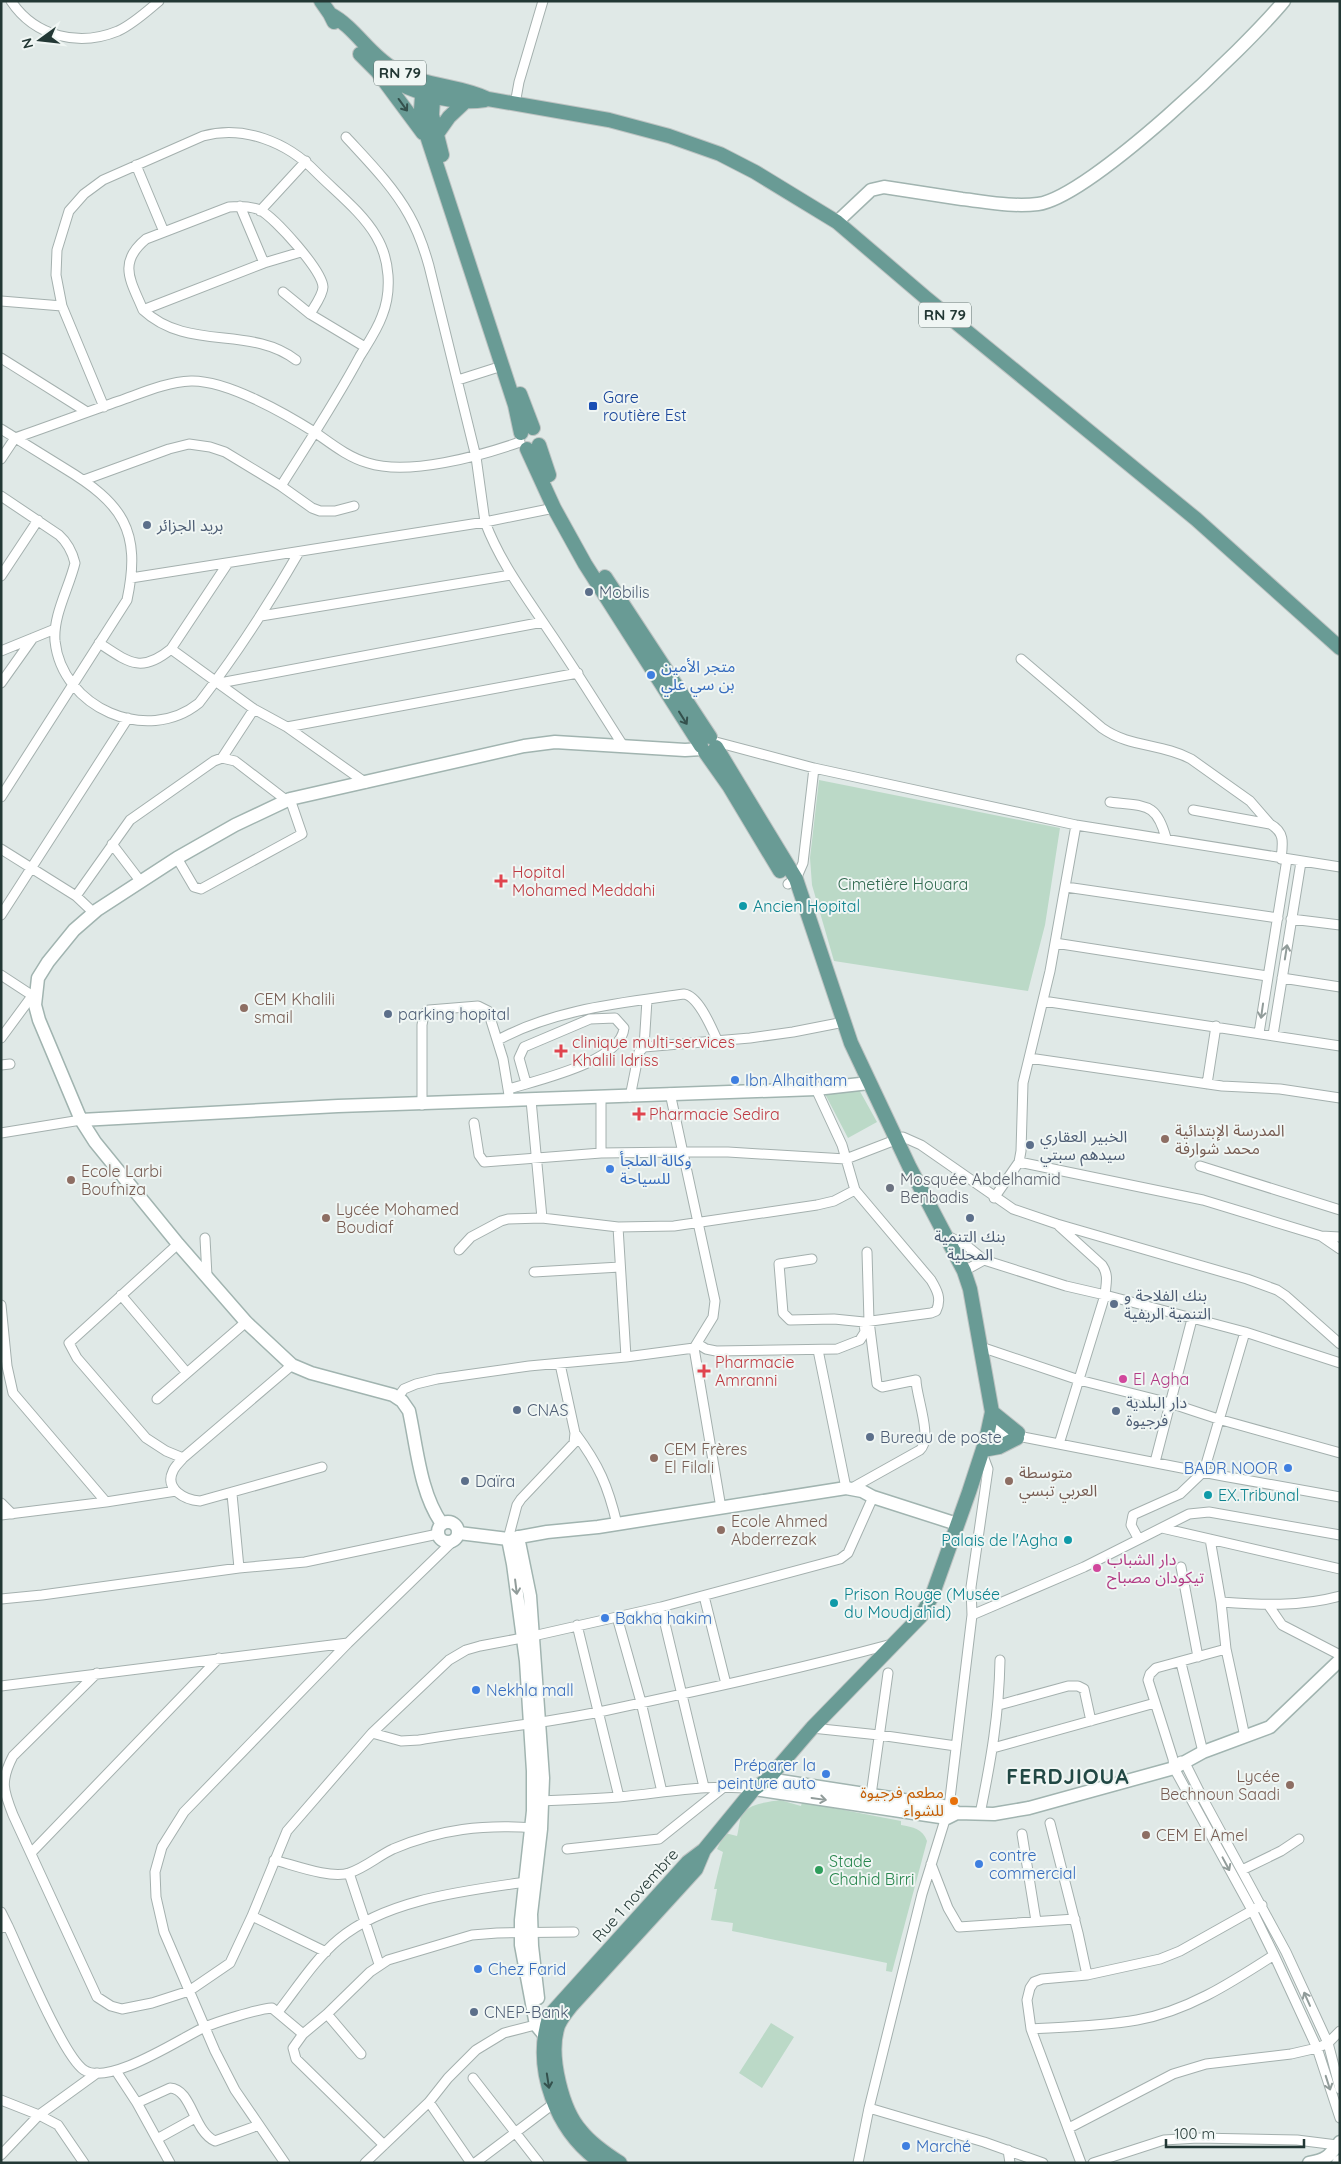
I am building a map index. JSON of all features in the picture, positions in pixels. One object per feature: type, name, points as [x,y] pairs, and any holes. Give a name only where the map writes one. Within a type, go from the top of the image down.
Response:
[{"type":"main road","name":"RN 79","points":[[321,1],[338,28],[377,71]]},
{"type":"main road","points":[[837,222],[871,190],[884,187],[1006,205],[1040,204],[1064,194],[1092,177],[1156,126],[1244,46],[1284,1]]},
{"type":"main road","name":"RN 79","points":[[330,14],[342,22],[383,63],[428,89],[464,90],[488,99],[609,120],[669,136],[720,154],[755,172],[837,222],[926,298],[1196,519],[1340,648]]},
{"type":"main road","points":[[377,71],[397,82],[466,101],[488,99]]},
{"type":"main road","points":[[377,71],[432,137],[514,378],[528,439],[570,521],[708,746]]},
{"type":"main road","points":[[428,89],[432,115],[432,137],[517,414],[554,508],[585,564],[708,746]]},
{"type":"main road","points":[[432,137],[466,101]]},
{"type":"main road","points":[[708,746],[685,750],[554,742],[524,746],[288,800],[235,825],[177,858],[94,913],[74,930],[48,962],[38,978],[34,994],[39,1020],[81,1120],[106,1156],[178,1244],[246,1322],[292,1365],[311,1373],[361,1385],[398,1397],[409,1410],[428,1497],[440,1529],[442,1540],[456,1537],[513,1538],[618,1524],[849,1488],[862,1490],[873,1497],[957,1524]]},
{"type":"main road","name":"Rue 1 novembre","points":[[547,2030],[550,2015],[560,2003],[688,1862],[704,1850],[754,1789],[768,1779],[812,1728],[897,1643],[927,1606],[985,1443],[992,1412],[970,1289],[964,1271],[869,1083],[844,1022],[802,902],[792,881],[728,786],[708,746]]},
{"type":"main road","points":[[81,1120],[338,1106],[422,1105],[509,1095],[531,1100],[601,1098],[816,1089],[869,1083]]},
{"type":"main road","points":[[985,1443],[999,1447],[1019,1436],[992,1412]]},
{"type":"main road","points":[[440,1529],[452,1522],[457,1527],[456,1537]]},
{"type":"main road","points":[[513,1538],[530,1596],[528,1637],[535,1723],[536,1828],[531,1914],[526,1933]]},
{"type":"main road","points":[[754,1789],[951,1813],[980,1814],[1009,1812],[1029,1808],[1177,1763],[1270,1727],[1340,1660]]},
{"type":"main road","points":[[768,1779],[871,1795],[951,1813]]},
{"type":"main road","points":[[536,1828],[526,1882],[525,1967],[547,2030],[545,2059],[559,2100],[587,2151],[602,2163]]},
{"type":"main road","points":[[565,2114],[582,2132],[620,2163]]},
{"type":"main road","points":[[1309,2163],[1325,2159],[1333,2153],[1339,2144]]},
{"type":"street","points":[[11,1],[26,19],[39,29],[60,36],[79,38],[118,31],[136,20],[159,1]]},
{"type":"street","points":[[515,104],[519,82],[543,1]]},
{"type":"street","points":[[104,407],[62,306],[56,275],[57,250],[69,211],[84,194],[103,180],[203,136],[218,132],[238,133],[283,146],[306,161],[362,218],[376,235],[385,256],[389,279],[388,293],[382,316],[281,486]]},
{"type":"street","points":[[346,137],[380,174],[408,214],[420,240],[429,266],[476,457],[485,522],[510,576],[578,673],[624,747]]},
{"type":"street","points":[[260,210],[306,161]]},
{"type":"street","points":[[136,165],[164,232]]},
{"type":"street","points":[[240,206],[264,263]]},
{"type":"street","points":[[296,360],[289,354],[270,346],[172,329],[156,322],[143,310],[130,278],[127,269],[130,256],[135,248],[146,239],[229,207],[240,206],[260,210],[283,230],[320,274],[323,288],[310,314]]},
{"type":"street","points":[[143,310],[264,263],[301,252]]},
{"type":"street","points":[[283,292],[310,314],[365,347]]},
{"type":"street","points":[[1,301],[62,306]]},
{"type":"street","points":[[1,358],[87,412]]},
{"type":"street","points":[[458,380],[502,366]]},
{"type":"street","points":[[1,459],[15,438],[164,385],[192,381],[212,384],[240,392],[314,432],[345,453],[368,463],[386,467],[412,466],[476,457],[528,439]]},
{"type":"street","points":[[1,429],[84,480],[106,497],[119,513],[127,530],[131,552],[131,578],[126,600],[1,797]]},
{"type":"street","points":[[84,480],[169,449],[190,444],[210,447],[225,452],[281,486],[312,508],[320,511],[335,511],[354,506]]},
{"type":"street","points":[[1,496],[67,542],[74,563],[55,629],[55,643],[59,657],[73,684],[85,699],[102,710],[128,718],[156,720],[189,711],[199,702],[218,682],[245,636],[262,616],[299,552]]},
{"type":"street","points":[[131,578],[485,522],[554,508]]},
{"type":"street","points":[[2,573],[38,520]]},
{"type":"street","points":[[99,643],[136,664],[148,664],[159,659],[171,649],[228,563]]},
{"type":"street","points":[[262,616],[510,576]]},
{"type":"street","points":[[218,682],[543,622]]},
{"type":"street","points":[[1,651],[55,629]]},
{"type":"street","points":[[1,683],[33,638]]},
{"type":"street","points":[[171,649],[254,709],[287,727],[366,783]]},
{"type":"street","points":[[1021,659],[1108,733],[1122,740],[1180,754],[1191,759],[1250,801],[1270,824],[1282,834],[1284,859],[1278,918],[1259,1033]]},
{"type":"street","points":[[287,727],[578,673]]},
{"type":"street","points":[[76,896],[130,820],[142,810],[222,758],[254,709]]},
{"type":"street","points":[[1,915],[128,718]]},
{"type":"street","points":[[708,746],[1076,825],[1340,867]]},
{"type":"street","points":[[177,858],[194,887],[201,889],[302,834],[288,800],[235,761],[222,758]]},
{"type":"street","points":[[792,881],[803,863],[814,768]]},
{"type":"street","points":[[1110,802],[1146,807],[1153,810],[1162,823],[1166,838]]},
{"type":"street","points":[[1193,810],[1270,824]]},
{"type":"street","points":[[994,1198],[1018,1162],[1022,1141],[1023,1083],[1055,944],[1076,825]]},
{"type":"street","points":[[112,844],[141,882]]},
{"type":"street","points":[[1,849],[76,896],[94,913]]},
{"type":"street","points":[[1273,1035],[1301,862]]},
{"type":"street","points":[[1066,887],[1278,918]]},
{"type":"street","points":[[1291,918],[1340,926]]},
{"type":"street","points":[[1055,944],[1267,976]]},
{"type":"street","points":[[1,975],[34,994],[1,1038]]},
{"type":"street","points":[[1282,978],[1340,987]]},
{"type":"street","points":[[498,1040],[516,1030],[554,1016],[590,1008],[684,994],[692,996],[718,1042]]},
{"type":"street","points":[[644,1047],[647,1000]]},
{"type":"street","points":[[1043,1001],[1340,1046]]},
{"type":"street","points":[[422,1105],[422,1025],[426,1011],[482,1007],[488,1011],[498,1040],[509,1095],[526,1084],[565,1072],[597,1058],[620,1040],[624,1028],[615,1018],[590,1019],[524,1047],[519,1053],[519,1058],[526,1084]]},
{"type":"street","points":[[630,1097],[639,1052],[644,1047],[718,1042],[792,1032],[844,1022]]},
{"type":"street","points":[[1207,1084],[1216,1026]]},
{"type":"street","points":[[1029,1058],[1207,1084],[1299,1091],[1340,1098]]},
{"type":"street","points":[[812,1260],[778,1264],[782,1308],[785,1316],[790,1320],[834,1319],[867,1322],[936,1311],[939,1298],[931,1280],[855,1190],[842,1145],[816,1089]]},
{"type":"street","points":[[670,1094],[711,1281],[715,1310],[714,1317],[696,1346],[721,1508]]},
{"type":"street","points":[[601,1098],[602,1153]]},
{"type":"street","points":[[531,1100],[542,1218]]},
{"type":"street","points":[[1,1133],[81,1120]]},
{"type":"street","points":[[474,1123],[479,1155],[484,1162],[602,1153],[683,1152],[728,1152],[846,1159],[896,1138],[903,1137],[921,1145],[994,1198],[1013,1209],[1057,1224],[1247,1279],[1277,1290],[1340,1344]]},
{"type":"street","points":[[1018,1162],[1203,1200],[1321,1236],[1340,1238]]},
{"type":"street","points":[[1200,1166],[1340,1210]]},
{"type":"street","points":[[459,1250],[471,1237],[500,1221],[542,1218],[618,1227],[665,1227],[817,1205],[834,1200],[855,1190]]},
{"type":"street","points":[[1057,1224],[1106,1271],[1105,1294],[1059,1444]]},
{"type":"street","points":[[618,1227],[626,1357]]},
{"type":"street","points":[[946,1235],[967,1246],[984,1260],[1066,1286],[1105,1294],[1245,1332],[1340,1363]]},
{"type":"street","points":[[1321,1236],[1340,1249]]},
{"type":"street","points":[[205,1238],[207,1276]]},
{"type":"street","points":[[178,1244],[70,1340],[69,1343],[70,1348],[146,1438],[166,1451],[183,1458]]},
{"type":"street","points":[[818,1350],[849,1488],[920,1450],[924,1445],[925,1439],[916,1380],[882,1387],[877,1384],[867,1322],[866,1252]]},
{"type":"street","points":[[964,1271],[984,1260]]},
{"type":"street","points":[[534,1272],[620,1267]]},
{"type":"street","points":[[121,1295],[187,1373]]},
{"type":"street","points":[[1,1305],[7,1366],[13,1393],[106,1502]]},
{"type":"street","points":[[1155,1462],[1192,1318]]},
{"type":"street","points":[[157,1399],[246,1322]]},
{"type":"street","points":[[398,1397],[404,1389],[437,1379],[529,1366],[626,1357],[696,1346],[716,1351],[837,1349],[860,1340],[867,1322]]},
{"type":"street","points":[[1138,1538],[1131,1525],[1132,1516],[1180,1494],[1204,1472],[1245,1332]]},
{"type":"street","points":[[981,1347],[1079,1380],[1170,1403],[1218,1419],[1340,1453]]},
{"type":"street","points":[[513,1538],[513,1519],[521,1499],[572,1446],[575,1440],[560,1364]]},
{"type":"street","points":[[292,1365],[183,1458],[172,1472],[171,1478],[176,1491],[188,1500],[200,1501],[232,1494],[322,1467]]},
{"type":"street","points":[[575,1433],[596,1461],[603,1476],[618,1524]]},
{"type":"street","points":[[858,2163],[922,1894],[931,1864],[951,1813],[956,1746],[972,1615],[971,1586],[988,1469],[985,1443],[1019,1436],[1340,1497]]},
{"type":"street","points":[[1,1515],[176,1491]]},
{"type":"street","points":[[232,1494],[239,1568]]},
{"type":"street","points":[[97,1673],[14,1756],[6,1769],[3,1785],[6,1798],[30,1853],[97,1997],[111,2006],[122,2009],[152,2003],[189,1992],[230,1962],[252,1916],[286,1831],[372,1733],[449,1660],[466,1650],[480,1646],[661,1607],[840,1560],[848,1554],[873,1497]]},
{"type":"street","points":[[1,1503],[12,1514]]},
{"type":"street","points":[[972,1615],[1084,1567],[1138,1538],[1189,1514],[1209,1512],[1340,1535]]},
{"type":"street","points":[[1162,1528],[1340,1569]]},
{"type":"street","points":[[1,1599],[239,1568],[305,1562],[440,1529]]},
{"type":"street","points":[[285,2163],[235,2090],[215,2051],[164,1932],[156,1897],[155,1872],[162,1846],[184,1812],[348,1643],[456,1537]]},
{"type":"street","points":[[1210,1539],[1221,1602],[1226,1649],[1244,1737]]},
{"type":"street","points":[[1181,1567],[1198,1657]]},
{"type":"street","points":[[704,1596],[726,1684]]},
{"type":"street","points":[[1221,1602],[1269,1606],[1340,1596]]},
{"type":"street","points":[[1269,1606],[1282,1625],[1340,1655]]},
{"type":"street","points":[[661,1607],[704,1788]]},
{"type":"street","points":[[617,1617],[641,1702],[662,1792]]},
{"type":"street","points":[[578,1625],[619,1797]]},
{"type":"street","points":[[1,1686],[348,1643]]},
{"type":"street","points":[[372,1733],[401,1741],[419,1740],[535,1723],[599,1712],[683,1694],[897,1643]]},
{"type":"street","points":[[1226,1649],[1156,1668],[1150,1674],[1148,1680],[1177,1763],[1252,1910],[1317,2048],[1340,2118]]},
{"type":"street","points":[[30,1853],[219,1658]]},
{"type":"street","points":[[980,1814],[999,1705],[1000,1660]]},
{"type":"street","points":[[1181,1662],[1203,1752]]},
{"type":"street","points":[[871,1795],[888,1673]]},
{"type":"street","points":[[999,1705],[1068,1686],[1078,1686],[1084,1690],[1091,1721]]},
{"type":"street","points":[[993,1748],[1155,1703]]},
{"type":"street","points":[[812,1728],[956,1746]]},
{"type":"street","points":[[1177,1763],[1203,1799],[1286,1952],[1328,2043],[1340,2089]]},
{"type":"street","points":[[737,1787],[768,1779]]},
{"type":"street","points":[[567,1849],[659,1838],[724,1787]]},
{"type":"street","points":[[537,1800],[619,1797],[704,1788],[737,1787],[754,1789]]},
{"type":"street","points":[[1050,1823],[1087,1975]]},
{"type":"street","points":[[274,1860],[322,1872],[349,1873],[391,1850],[449,1831],[488,1826],[536,1828]]},
{"type":"street","points":[[1022,1834],[1036,1921]]},
{"type":"street","points":[[1242,1870],[1281,1851],[1299,1839]]},
{"type":"street","points":[[931,1864],[948,1908],[959,1927],[1074,1919]]},
{"type":"street","points":[[349,1873],[380,1964]]},
{"type":"street","points":[[278,2012],[326,1952],[339,1939],[365,1922],[401,1907],[451,1894],[526,1882]]},
{"type":"street","points":[[1081,2163],[1031,2029],[1027,2000],[1030,1988],[1034,1982],[1042,1978],[1087,1975],[1139,1965],[1167,1957],[1262,1905]]},
{"type":"street","points":[[1,1912],[5,1927],[60,2037],[71,2055],[84,2070],[97,2073],[116,2071],[205,2027],[268,2008],[278,2012],[303,2034]]},
{"type":"street","points":[[252,1916],[326,1952]]},
{"type":"street","points":[[384,2145],[296,2059],[293,2048],[303,2034],[328,2014],[380,1964],[408,1953],[472,1935],[574,1932]]},
{"type":"street","points":[[1031,2029],[1117,2023],[1157,2014],[1188,2004],[1226,1985],[1274,1955]]},
{"type":"street","points":[[328,2014],[361,2054]]},
{"type":"street","points":[[365,2163],[429,2102],[448,2078],[476,2050],[504,2033],[547,2030]]},
{"type":"street","points":[[1068,2128],[1173,2074],[1206,2064],[1291,2054],[1317,2048],[1328,2043],[1340,2031]]},
{"type":"street","points":[[116,2071],[170,2163]]},
{"type":"street","points":[[1,2155],[39,2115],[97,2073]]},
{"type":"street","points":[[473,2078],[539,2163]]},
{"type":"street","points":[[137,2104],[170,2088],[175,2088],[184,2096],[205,2135],[215,2141],[259,2125]]},
{"type":"street","points":[[1,2100],[39,2115],[61,2128],[84,2163]]},
{"type":"street","points":[[475,2163],[559,2100]]},
{"type":"street","points":[[429,2102],[471,2163]]},
{"type":"street","points":[[870,2108],[1008,2150],[1043,2163]]},
{"type":"street","points":[[157,2140],[195,2118]]},
{"type":"street","points":[[1093,2163],[1164,2140],[1198,2138],[1297,2140],[1339,2144]]},
{"type":"street","points":[[1008,2150],[1010,2163]]},
{"type":"green space","name":"Cimetière Houara","points":[[819,780],[1060,828],[1045,925],[1028,991],[834,961],[812,885],[810,858]]},
{"type":"green space","points":[[857,1086],[877,1122],[848,1138],[823,1090]]},
{"type":"green space","name":"Stade Chahid Birri","points":[[780,1800],[801,1806],[802,1802],[901,1821],[901,1825],[917,1829],[925,1837],[927,1841],[892,1972],[886,1971],[887,1963],[732,1931],[733,1923],[711,1920],[717,1889],[714,1889],[723,1852],[717,1849],[725,1833],[737,1836],[742,1815],[751,1807]]},
{"type":"green space","points":[[771,2023],[794,2037],[762,2088],[739,2073]]},
{"type":"place","name":"Gare routière Est","points":[[593,406]]},
{"type":"place","name":"بريد الجزائر","points":[[147,525]]},
{"type":"place","name":"Mobilis","points":[[589,592]]},
{"type":"place","name":"متجر الأمين بن سي علي","points":[[651,675]]},
{"type":"place","name":"Hopital Mohamed Meddahi","points":[[501,881]]},
{"type":"place","name":"Ancien Hopital","points":[[743,906]]},
{"type":"place","name":"CEM Khalili smail","points":[[244,1008]]},
{"type":"place","name":"parking hopital","points":[[388,1014]]},
{"type":"place","name":"clinique multi-services Khalili Idriss","points":[[561,1051]]},
{"type":"place","name":"Ibn Alhaitham","points":[[735,1080]]},
{"type":"place","name":"Pharmacie Sedira","points":[[639,1114]]},
{"type":"place","name":"المدرسة الإبتدائية محمد شوارفة","points":[[1165,1139]]},
{"type":"place","name":"الخبير العقاري سيدهم سبتي","points":[[1030,1145]]},
{"type":"place","name":"وكالة الملجأ للسياحة","points":[[610,1169]]},
{"type":"place","name":"Ecole Larbi Boufniza","points":[[71,1180]]},
{"type":"place","name":"Mosquée Abdelhamid Benbadis","points":[[890,1188]]},
{"type":"place","name":"Lycée Mohamed Boudiaf","points":[[326,1218]]},
{"type":"place","name":"بنك التنمية المحلية","points":[[970,1218]]},
{"type":"place","name":"بنك الفلاحة و التنمية الريفية","points":[[1114,1304]]},
{"type":"place","name":"Pharmacie Amranni","points":[[704,1371]]},
{"type":"place","name":"El Agha","points":[[1123,1379]]},
{"type":"place","name":"CNAS","points":[[517,1410]]},
{"type":"place","name":"دار البلدية فرجيوة","points":[[1116,1411]]},
{"type":"place","name":"Bureau de poste","points":[[870,1437]]},
{"type":"place","name":"CEM Frères El Filali","points":[[654,1458]]},
{"type":"place","name":"BADR NOOR","points":[[1288,1468]]},
{"type":"place","name":"Daïra","points":[[465,1481]]},
{"type":"place","name":"متوسطة العربي تبسي","points":[[1009,1481]]},
{"type":"place","name":"EX.Tribunal","points":[[1208,1495]]},
{"type":"place","name":"Ecole Ahmed Abderrezak","points":[[721,1530]]},
{"type":"place","name":"Palais de l'Agha","points":[[1068,1540]]},
{"type":"place","name":"دار الشباب تيكودان مصباح","points":[[1097,1568]]},
{"type":"place","name":"Prison Rouge (Musée du Moudjahid)","points":[[834,1603]]},
{"type":"place","name":"Bakha hakim","points":[[605,1618]]},
{"type":"place","name":"Nekhla mall","points":[[476,1690]]},
{"type":"place","name":"Préparer la peinture auto","points":[[826,1774]]},
{"type":"place","name":"Lycée Bechnoun Saadi","points":[[1290,1785]]},
{"type":"place","name":"مطعم فرجيوة للشواء","points":[[954,1801]]},
{"type":"place","name":"CEM El Amel","points":[[1146,1835]]},
{"type":"place","name":"contre commercial","points":[[979,1864]]},
{"type":"place","name":"Stade Chahid Birri","points":[[819,1870]]},
{"type":"place","name":"Chez Farid","points":[[478,1969]]},
{"type":"place","name":"CNEP-Bank","points":[[474,2012]]},
{"type":"place","name":"Marché","points":[[906,2146]]},
{"type":"district","name":"FERDJIOUA","points":[[1068,1777]]}]
